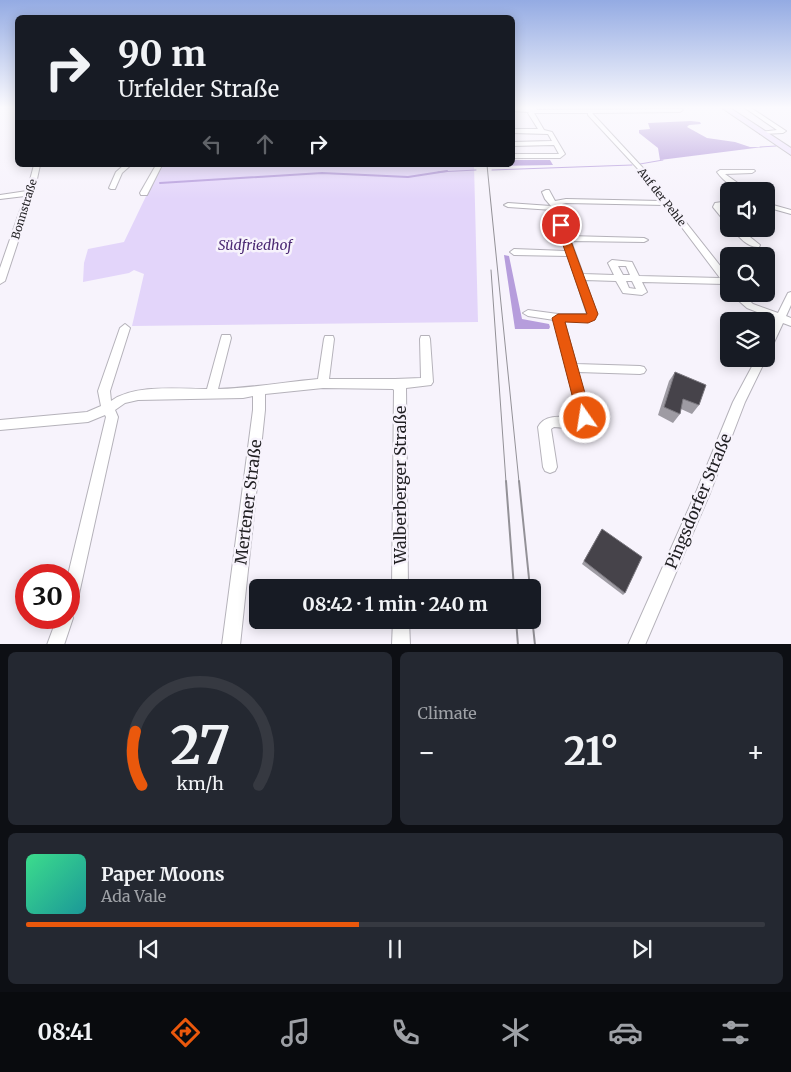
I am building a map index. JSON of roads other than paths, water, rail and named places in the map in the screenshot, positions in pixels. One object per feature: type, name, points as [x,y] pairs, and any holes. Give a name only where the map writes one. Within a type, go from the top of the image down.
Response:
[{"type":"main road","points":[[770,138],[791,152]]},
{"type":"street","points":[[515,156],[560,156],[562,154],[553,138]]},
{"type":"street","name":"Auf der Pehle","points":[[612,138],[641,169],[720,272]]},
{"type":"street","points":[[515,144],[556,143]]},
{"type":"street","name":"Bonnstraße","points":[[0,281],[30,193],[36,167]]},
{"type":"street","points":[[110,172],[125,167]]},
{"type":"street","points":[[113,188],[125,167]]},
{"type":"street","points":[[144,193],[158,167]]},
{"type":"street","points":[[731,182],[720,172],[752,172]]},
{"type":"street","points":[[528,313],[558,318],[592,317],[554,205],[546,192]]},
{"type":"street","points":[[0,197],[30,193]]},
{"type":"street","points":[[508,205],[554,205],[566,201],[667,203]]},
{"type":"street","points":[[775,208],[791,212]]},
{"type":"street","points":[[743,237],[756,246]]},
{"type":"street","points":[[565,238],[644,240]]},
{"type":"street","points":[[514,252],[570,254]]},
{"type":"street","points":[[612,264],[629,264],[642,292],[626,291],[620,278],[612,264]]},
{"type":"street","points":[[579,277],[720,282]]},
{"type":"street","points":[[775,329],[791,295]]},
{"type":"street","points":[[745,302],[750,306],[791,322]]},
{"type":"street","points":[[550,467],[544,427],[552,422],[579,424],[585,418],[558,318]]},
{"type":"street","points":[[78,564],[112,417],[105,401],[104,391],[126,328]]},
{"type":"street","points":[[211,394],[226,338]]},
{"type":"street","points":[[324,383],[329,339]]},
{"type":"street","points":[[0,425],[88,417],[108,409],[122,399],[138,395],[243,393],[324,383],[395,384],[427,382],[425,339]]},
{"type":"street","name":"Pingsdorfer Straße","points":[[636,644],[703,493],[739,402],[757,367]]},
{"type":"street","points":[[572,368],[640,370]]},
{"type":"street","name":"Walberberger Straße","points":[[395,384],[400,388],[400,579]]},
{"type":"street","name":"Mertener Straße","points":[[231,644],[259,410],[259,390]]},
{"type":"street","points":[[55,644],[61,629]]},
{"type":"street","points":[[401,629],[401,644]]},
{"type":"waterway","points":[[760,147],[776,146]]},
{"type":"waterway","points":[[640,164],[663,160]]},
{"type":"waterway","points":[[492,170],[632,165]]},
{"type":"waterway","points":[[442,172],[476,170]]},
{"type":"waterway","points":[[442,172],[447,171]]},
{"type":"waterway","points":[[160,183],[322,173],[408,177],[442,172]]},
{"type":"tram line","points":[[487,167],[519,482]]},
{"type":"tram line","points":[[491,270],[506,482]]},
{"type":"tram line","points":[[506,481],[513,579]]},
{"type":"tram line","points":[[519,481],[529,579]]},
{"type":"tram line","points":[[517,629],[518,644]]},
{"type":"tram line","points":[[533,629],[535,644]]},
{"type":"park label","name":"Südfriedhof","points":[[255,245]]}]
